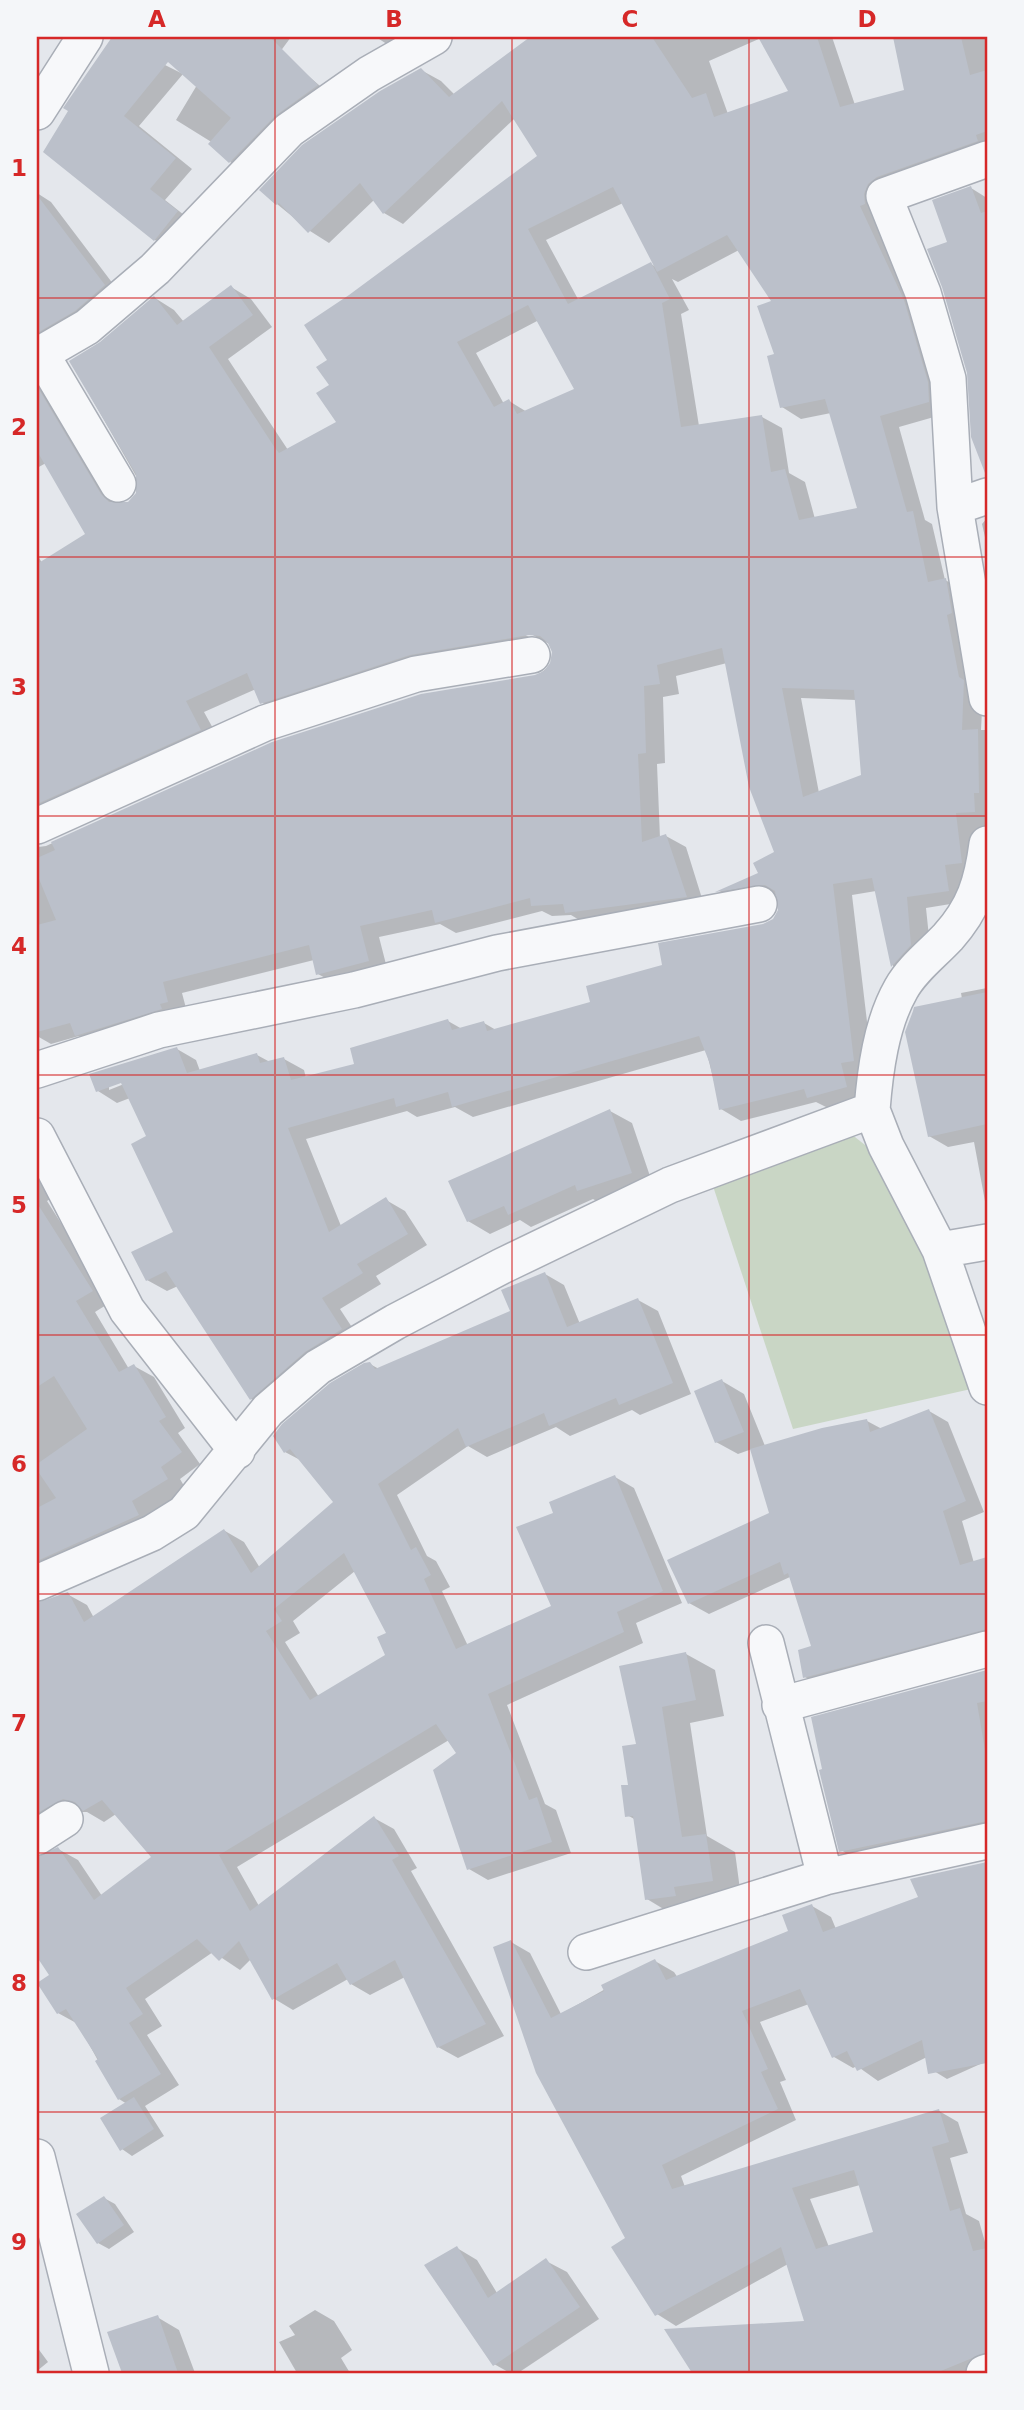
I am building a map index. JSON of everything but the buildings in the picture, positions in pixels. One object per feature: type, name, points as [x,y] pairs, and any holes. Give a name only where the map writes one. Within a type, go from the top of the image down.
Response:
[{"type":"street","points":[[37,112],[85,37]]},
{"type":"street","points":[[118,484],[39,355],[87,327],[155,269],[289,130],[369,74],[434,37]]},
{"type":"street","points":[[987,159],[884,196],[923,293],[948,379],[971,502],[987,698]]},
{"type":"street","points":[[37,826],[265,723],[416,674],[532,655]]},
{"type":"street","points":[[987,844],[981,884],[962,919],[901,989],[888,1021],[875,1079],[872,1110],[886,1146],[940,1250],[987,1387]]},
{"type":"street","points":[[37,1070],[159,1030],[354,990],[497,954],[758,904]]},
{"type":"street","points":[[37,1583],[152,1533],[184,1513],[268,1410],[318,1367],[395,1322],[502,1266],[670,1185],[872,1110]]},
{"type":"street","points":[[37,1136],[127,1310],[237,1451]]},
{"type":"street","points":[[940,1250],[987,1242]]},
{"type":"street","points":[[766,1643],[825,1877]]},
{"type":"street","points":[[780,1705],[987,1649]]},
{"type":"street","points":[[586,1952],[825,1877],[987,1841]]},
{"type":"street","points":[[37,2157],[91,2373]]},
{"type":"green space","points":[[841,1126],[879,1156],[980,1387],[793,1429],[711,1180]]}]
